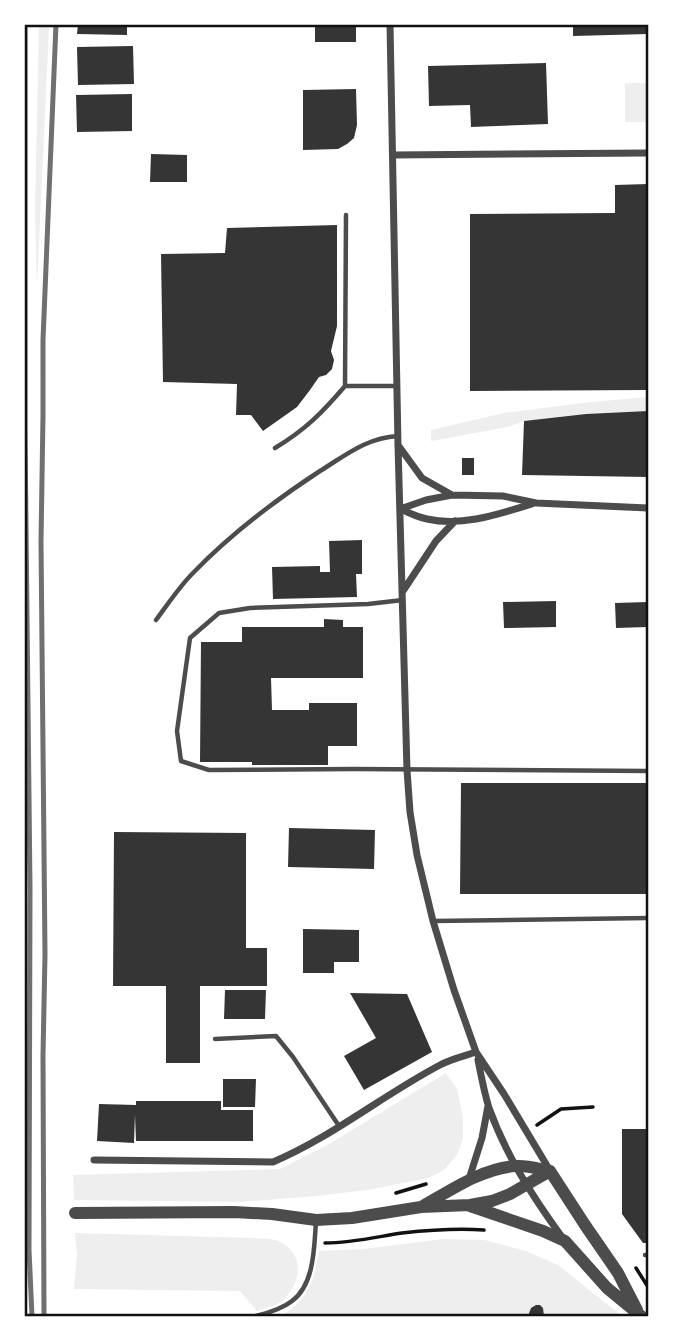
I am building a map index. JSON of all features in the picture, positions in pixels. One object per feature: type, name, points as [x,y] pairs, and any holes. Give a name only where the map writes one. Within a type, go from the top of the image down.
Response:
[{"type":"street","points":[[390,24],[407,770],[416,855],[454,990],[476,1052],[488,1105],[515,1166],[565,1241],[607,1288],[640,1315]]},
{"type":"street","points":[[393,155],[649,153]]},
{"type":"street","points":[[398,445],[422,478],[452,495]]},
{"type":"street","points":[[400,509],[452,495],[503,496],[536,503],[649,508]]},
{"type":"street","points":[[400,509],[428,519],[455,521],[491,517],[536,503]]},
{"type":"street","points":[[403,596],[436,541],[455,521]]},
{"type":"street","points":[[94,1160],[273,1162],[339,1127],[443,1063],[476,1052]]},
{"type":"street","points":[[476,1052],[618,1273],[640,1315]]},
{"type":"street","points":[[468,1181],[482,1138],[488,1105]]},
{"type":"street","points":[[421,1207],[468,1181],[498,1170],[527,1166],[550,1171]]},
{"type":"street","points":[[75,1213],[234,1212],[316,1220],[352,1218],[421,1207],[470,1205],[503,1197],[550,1171]]},
{"type":"street","points":[[470,1205],[565,1241]]},
{"type":"lane","points":[[275,448],[296,436],[320,415],[345,386],[346,215]]},
{"type":"lane","points":[[345,386],[397,386]]},
{"type":"lane","points":[[156,620],[193,574],[275,501],[340,457],[366,443],[382,437],[398,436]]},
{"type":"lane","points":[[403,596],[368,604],[250,608],[219,613],[190,638],[177,731],[181,761],[208,770],[649,771]]},
{"type":"lane","points":[[433,921],[649,918]]},
{"type":"lane","points":[[215,1039],[276,1036],[339,1127]]},
{"type":"lane","points":[[256,1317],[292,1301],[300,1293],[311,1270],[316,1220]]},
{"type":"path","points":[[538,1125],[561,1109],[593,1107]]},
{"type":"path","points":[[387,1196],[430,1182]]},
{"type":"path","points":[[315,1241],[342,1242],[461,1228],[486,1230]]},
{"type":"shaded area","points":[[39,25],[49,25],[37,287],[35,209]]},
{"type":"shaded area","points":[[625,83],[648,83],[648,122],[625,122]]},
{"type":"shaded area","points":[[648,397],[648,411],[524,421],[508,427],[431,441],[431,430],[504,413]]},
{"type":"shaded area","points":[[446,1073],[457,1089],[463,1118],[463,1139],[457,1155],[444,1170],[429,1178],[367,1190],[240,1202],[74,1200],[73,1175],[280,1169],[329,1144]]},
{"type":"shaded area","points":[[75,1233],[274,1240],[294,1254],[297,1278],[282,1301],[257,1311],[240,1291],[74,1289],[77,1255]]},
{"type":"shaded area","points":[[443,1239],[485,1240],[526,1251],[558,1265],[622,1316],[282,1316],[299,1302],[309,1288],[319,1251],[364,1249]]},
{"type":"building","points":[[78,24],[127,24],[127,35],[77,34]]},
{"type":"building","points":[[315,24],[356,24],[356,42],[315,42]]},
{"type":"building","points":[[573,24],[648,24],[648,34],[573,36]]},
{"type":"building","points":[[133,46],[134,84],[78,85],[77,47]]},
{"type":"building","points":[[546,63],[548,124],[471,127],[470,105],[429,106],[428,66]]},
{"type":"building","points":[[356,89],[357,125],[354,138],[338,149],[303,150],[303,90]]},
{"type":"building","points":[[132,94],[132,131],[77,132],[76,95]]},
{"type":"building","points":[[151,154],[187,155],[187,182],[150,182]]},
{"type":"building","points":[[648,184],[648,390],[470,391],[470,214],[615,213],[615,185]]},
{"type":"building","points":[[337,225],[337,326],[331,351],[334,360],[332,369],[319,377],[297,407],[263,431],[251,415],[236,415],[237,384],[163,382],[161,254],[225,253],[227,228]]},
{"type":"building","points":[[648,411],[648,477],[522,475],[524,421]]},
{"type":"building","points":[[462,458],[474,458],[474,475],[462,475]]},
{"type":"building","points":[[362,540],[362,574],[356,574],[357,597],[273,599],[272,567],[320,566],[320,572],[330,572],[329,541]]},
{"type":"building","points":[[556,601],[556,627],[504,628],[503,602]]},
{"type":"building","points":[[648,602],[648,627],[616,628],[615,603]]},
{"type":"building","points":[[324,619],[343,620],[343,627],[363,627],[363,678],[271,678],[272,710],[309,710],[309,703],[357,703],[357,746],[328,746],[328,765],[200,762],[201,642],[242,642],[242,627],[324,627]]},
{"type":"building","points":[[461,783],[648,783],[648,894],[460,894]]},
{"type":"building","points":[[289,828],[375,830],[374,869],[288,867]]},
{"type":"building","points":[[114,832],[246,833],[246,948],[267,948],[267,986],[200,986],[200,1063],[166,1063],[166,986],[113,986]]},
{"type":"building","points":[[303,929],[359,930],[359,962],[334,962],[334,973],[303,973]]},
{"type":"building","points":[[225,990],[266,990],[265,1019],[224,1019]]},
{"type":"building","points":[[350,993],[407,994],[432,1052],[364,1090],[344,1056],[376,1038]]},
{"type":"building","points":[[223,1079],[256,1079],[255,1107],[223,1107]]},
{"type":"building","points":[[136,1101],[221,1101],[221,1110],[253,1110],[253,1141],[136,1141],[135,1115],[134,1143],[97,1141],[99,1104],[136,1105]]},
{"type":"building","points":[[622,1129],[648,1129],[648,1243],[643,1243],[622,1214]]},
{"type":"building","points":[[536,1305],[543,1308],[544,1316],[528,1316],[531,1308]]},
{"type":"railway","points":[[25,24],[25,433],[30,888],[29,1250],[32,1316]]},
{"type":"railway","points":[[44,1316],[45,954],[41,542],[43,340],[56,24]]}]
